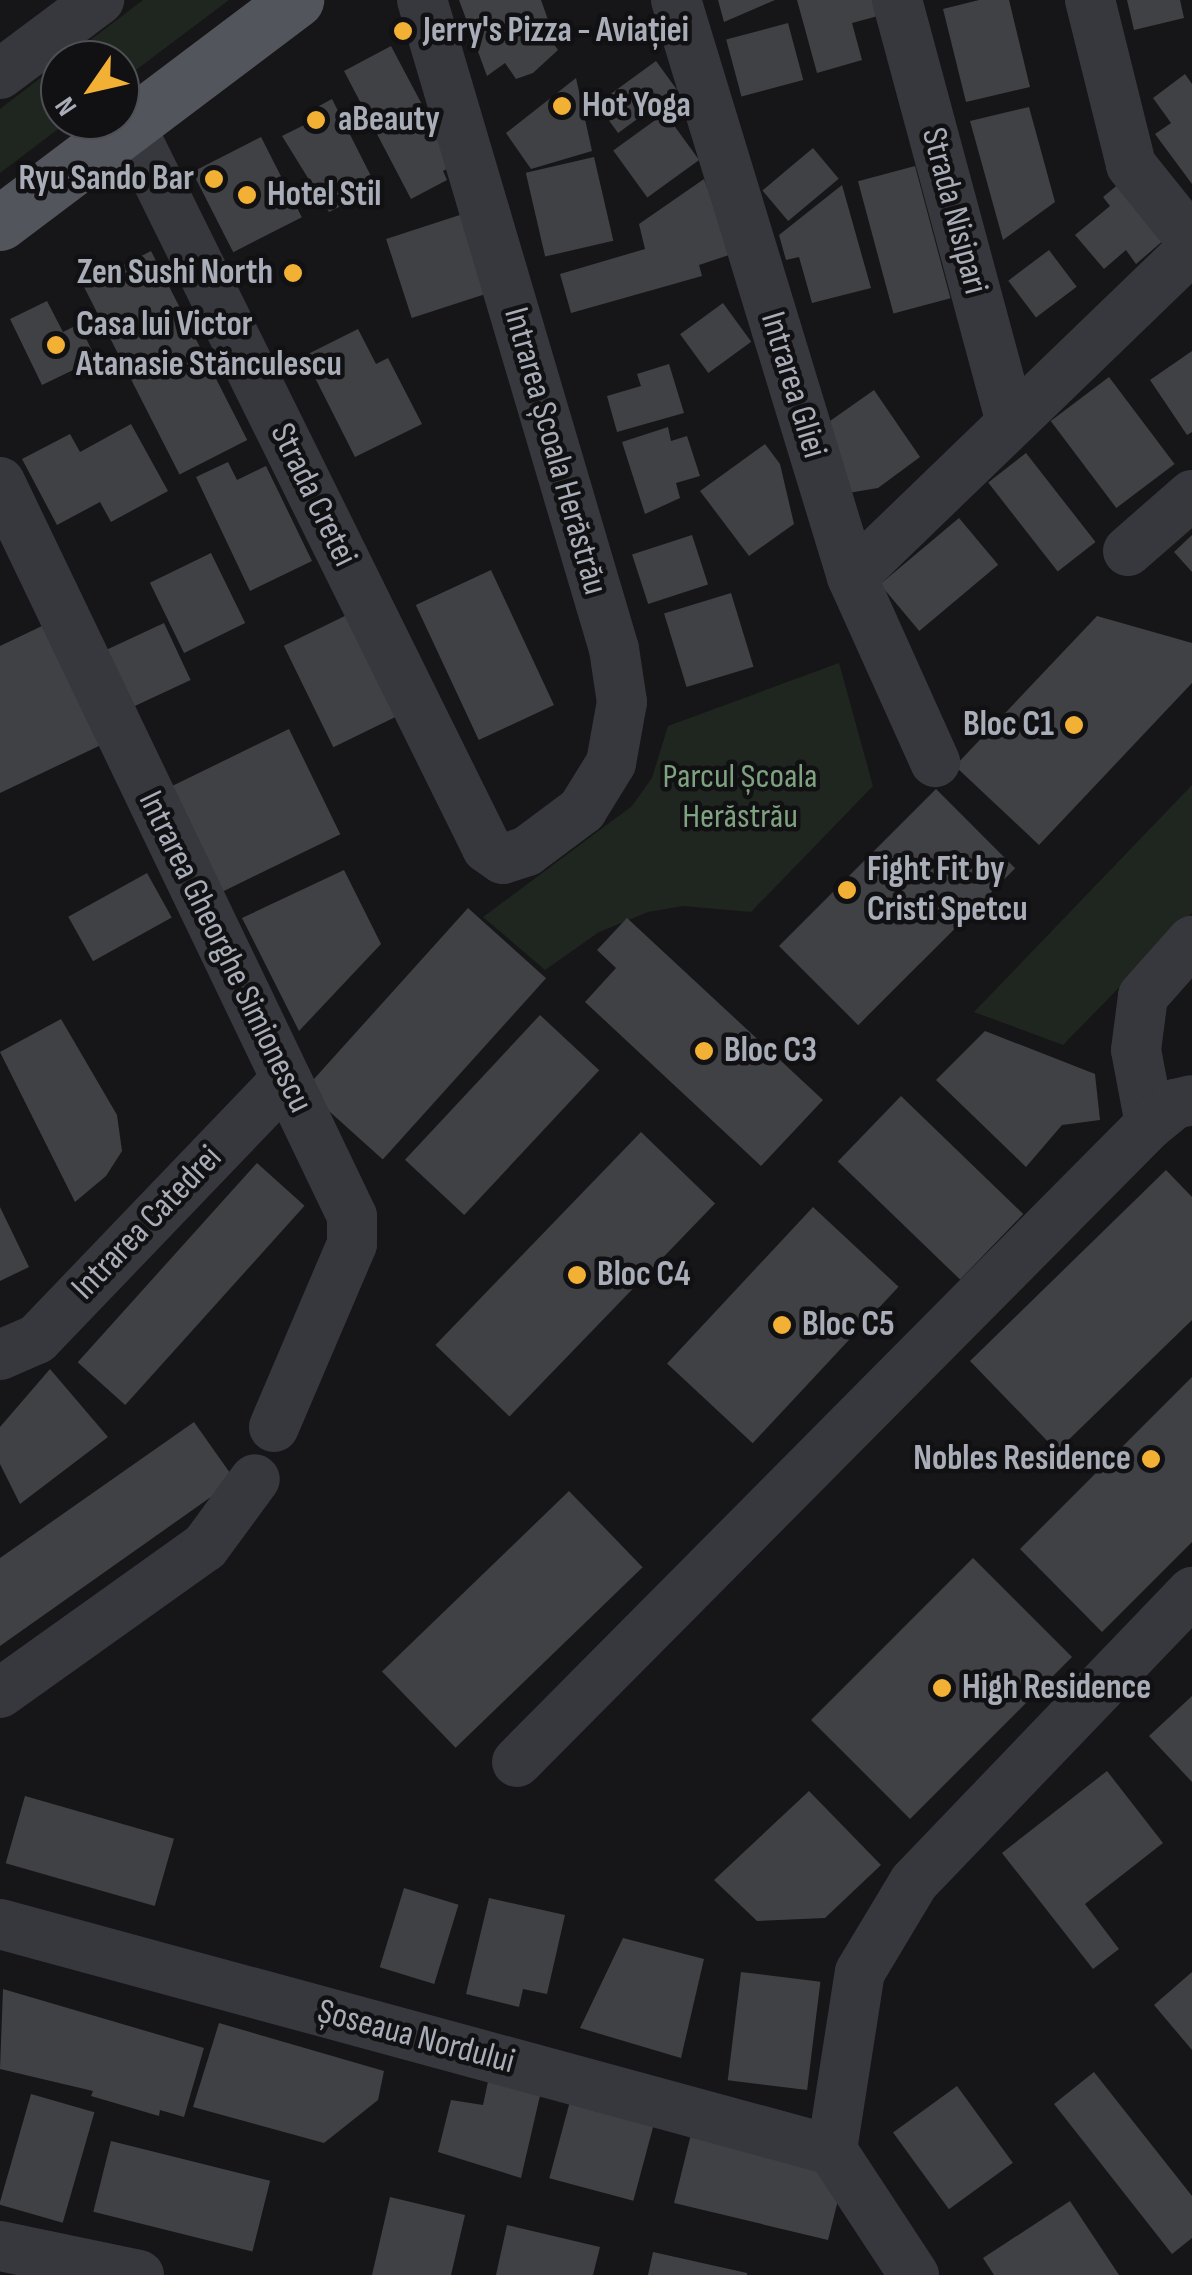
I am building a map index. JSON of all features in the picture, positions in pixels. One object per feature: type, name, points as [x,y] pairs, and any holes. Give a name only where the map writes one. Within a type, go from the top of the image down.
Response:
[{"type":"main road","points":[[140,117],[296,0]]},
{"type":"main road","points":[[0,224],[110,140]]},
{"type":"street","points":[[0,74],[99,0]]},
{"type":"street","name":"Intrarea Școala Herăstrău","points":[[422,0],[614,649],[622,702],[612,763],[582,810],[527,851],[503,859]]},
{"type":"street","name":"Intrarea Gliei","points":[[676,0],[852,578],[935,762]]},
{"type":"street","name":"Strada Nisipari","points":[[897,0],[1011,422]]},
{"type":"street","points":[[1090,0],[1132,164],[1192,242]]},
{"type":"street","name":"Strada Cretei","points":[[137,140],[488,848],[503,859]]},
{"type":"street","points":[[852,578],[1192,249]]},
{"type":"street","name":"Intrarea Gheorghe Simionescu","points":[[0,482],[356,1227],[274,1428]]},
{"type":"street","points":[[1128,551],[1192,495]]},
{"type":"street","points":[[517,1762],[1171,1112],[1136,1050],[1143,996],[1192,940]]},
{"type":"street","name":"Intrarea Catedrei","points":[[0,1355],[36,1339],[286,1079]]},
{"type":"street","points":[[0,1693],[204,1547],[255,1480]]},
{"type":"street","points":[[914,2275],[832,2150],[860,1972],[879,1933],[914,1882],[1192,1592]]},
{"type":"street","name":"Șoseaua Nordului","points":[[0,1924],[832,2150]]},
{"type":"street","points":[[0,2246],[139,2275]]},
{"type":"green space","points":[[143,0],[229,0],[140,67],[140,40],[90,40]]},
{"type":"green space","points":[[40,78],[40,140],[44,140],[0,173],[0,109]]},
{"type":"green space","name":"Parcul Școala Herăstrău","points":[[839,663],[873,786],[751,912],[683,906],[648,912],[599,932],[545,970],[483,917],[632,806],[652,778],[668,726]]},
{"type":"green space","points":[[1192,785],[1192,913],[1063,1045],[974,1012]]},
{"type":"building","points":[[459,0],[541,0],[552,31],[547,35],[558,50],[533,73],[516,79],[505,63],[487,76]]},
{"type":"building","points":[[718,0],[775,0],[724,22]]},
{"type":"building","points":[[797,0],[873,0],[878,16],[852,23],[862,60],[817,73]]},
{"type":"building","points":[[979,0],[1009,0],[1030,87],[966,102],[943,9]]},
{"type":"building","points":[[1127,0],[1180,0],[1184,18],[1134,30]]},
{"type":"building","points":[[788,23],[803,80],[741,97],[726,40]]},
{"type":"building","points":[[391,46],[454,165],[443,171],[447,180],[411,199],[344,71]]},
{"type":"building","points":[[656,61],[677,90],[618,133],[597,104]]},
{"type":"building","points":[[1185,74],[1192,84],[1192,184],[1155,134],[1171,123],[1153,98]]},
{"type":"building","name":"Hot Yoga","points":[[576,78],[592,151],[531,169],[506,133]]},
{"type":"building","points":[[332,99],[377,188],[329,212],[282,136],[312,121],[308,112]]},
{"type":"building","points":[[1029,107],[1055,202],[1003,240],[970,121]]},
{"type":"building","points":[[665,113],[699,160],[647,198],[613,151]]},
{"type":"building","name":"Hotel Stil","points":[[261,137],[302,217],[233,252],[192,172]]},
{"type":"building","points":[[813,148],[839,179],[788,221],[762,190]]},
{"type":"building","points":[[594,157],[613,241],[545,257],[526,173]]},
{"type":"building","points":[[915,166],[950,298],[893,314],[858,181]]},
{"type":"building","points":[[1126,178],[1172,233],[1136,264],[1126,250],[1104,269],[1075,235],[1110,206],[1103,197]]},
{"type":"building","points":[[704,179],[732,254],[699,265],[702,276],[571,313],[560,274],[645,249],[639,224]]},
{"type":"building","points":[[842,185],[871,288],[812,303],[799,257],[786,260],[779,235]]},
{"type":"building","points":[[466,213],[492,292],[412,318],[386,239]]},
{"type":"building","points":[[1049,250],[1077,287],[1036,317],[1008,281]]},
{"type":"building","points":[[151,251],[247,440],[180,474],[83,286]]},
{"type":"building","name":"Casa lui Victor Atanasie Stănculescu","points":[[47,301],[63,332],[79,324],[96,359],[42,385],[10,319]]},
{"type":"building","points":[[723,303],[751,342],[708,373],[680,334]]},
{"type":"building","points":[[358,329],[376,364],[388,358],[422,424],[355,457],[304,356]]},
{"type":"building","points":[[1192,351],[1192,432],[1187,435],[1150,380]]},
{"type":"building","points":[[669,364],[684,413],[617,432],[607,396],[641,386],[637,374]]},
{"type":"building","points":[[1109,377],[1175,464],[1116,508],[1051,421]]},
{"type":"building","points":[[874,390],[920,457],[878,488],[848,493],[830,421]]},
{"type":"building","points":[[131,424],[168,491],[111,522],[100,502],[57,525],[22,459],[70,434],[80,452]]},
{"type":"building","points":[[668,427],[671,441],[687,436],[700,476],[676,483],[680,498],[645,514],[622,442]]},
{"type":"building","points":[[765,444],[780,464],[794,524],[749,556],[700,491]]},
{"type":"building","points":[[1026,453],[1096,542],[1058,572],[988,483]]},
{"type":"building","points":[[228,462],[237,480],[266,466],[312,561],[250,591],[196,477]]},
{"type":"building","points":[[959,518],[998,565],[919,631],[880,584]]},
{"type":"building","points":[[692,535],[708,584],[648,604],[632,554]]},
{"type":"building","points":[[1192,535],[1192,572],[1174,552]]},
{"type":"building","points":[[211,553],[245,623],[184,653],[150,583]]},
{"type":"building","points":[[491,570],[554,705],[479,740],[416,605]]},
{"type":"building","points":[[731,593],[754,667],[687,687],[664,613]]},
{"type":"building","points":[[353,612],[403,714],[333,747],[284,646]]},
{"type":"building","name":"Bloc C1","points":[[1097,616],[1192,643],[1192,683],[1039,845],[955,766]]},
{"type":"building","points":[[164,623],[191,680],[124,711],[97,654]]},
{"type":"building","points":[[42,626],[101,745],[0,793],[0,646]]},
{"type":"building","points":[[289,729],[340,834],[216,895],[165,789]]},
{"type":"building","points":[[936,789],[1015,868],[858,1025],[779,946]]},
{"type":"building","points":[[344,870],[381,944],[299,1031],[242,918]]},
{"type":"building","points":[[147,873],[172,918],[93,961],[68,917]]},
{"type":"building","points":[[468,908],[546,978],[383,1160],[305,1089]]},
{"type":"building","name":"Bloc C3","points":[[627,918],[823,1100],[761,1166],[585,1002],[616,968],[597,950]]},
{"type":"building","points":[[540,1015],[599,1070],[464,1215],[405,1160]]},
{"type":"building","points":[[61,1019],[117,1115],[122,1151],[106,1176],[75,1202],[0,1052]]},
{"type":"building","points":[[985,1031],[1095,1074],[1100,1120],[1062,1125],[1026,1167],[936,1080]]},
{"type":"building","points":[[901,1096],[1023,1214],[960,1280],[838,1161]]},
{"type":"building","name":"Bloc C4","points":[[641,1132],[715,1204],[509,1416],[435,1345]]},
{"type":"building","points":[[257,1163],[305,1206],[125,1405],[78,1362]]},
{"type":"building","points":[[1166,1170],[1192,1197],[1192,1320],[1057,1451],[970,1361]]},
{"type":"building","points":[[0,1207],[29,1267],[0,1281]]},
{"type":"building","name":"Bloc C5","points":[[813,1207],[899,1287],[753,1443],[667,1364]]},
{"type":"building","points":[[50,1369],[108,1437],[20,1504],[0,1464],[0,1427]]},
{"type":"building","name":"Nobles Residence","points":[[1192,1377],[1192,1542],[1102,1632],[1020,1549]]},
{"type":"building","points":[[194,1422],[235,1480],[0,1646],[0,1558]]},
{"type":"building","points":[[569,1491],[643,1567],[456,1748],[382,1672]]},
{"type":"building","name":"High Residence","points":[[973,1558],[1072,1657],[910,1819],[811,1720]]},
{"type":"building","points":[[1192,1696],[1192,1782],[1149,1736]]},
{"type":"building","points":[[1107,1771],[1163,1843],[1085,1904],[1119,1949],[1093,1969],[1002,1853]]},
{"type":"building","points":[[809,1791],[881,1865],[825,1918],[757,1921],[714,1880]]},
{"type":"building","points":[[25,1796],[174,1839],[155,1906],[6,1863]]},
{"type":"building","points":[[404,1888],[459,1905],[434,1984],[380,1967]]},
{"type":"building","points":[[489,1898],[565,1915],[547,1994],[523,1989],[519,2007],[466,1994]]},
{"type":"building","points":[[623,1938],[704,1959],[681,2058],[580,2028]]},
{"type":"building","points":[[741,1972],[820,1982],[807,2090],[728,2080]]},
{"type":"building","points":[[1192,1972],[1192,2050],[1154,2005]]},
{"type":"building","points":[[3,1989],[204,2048],[184,2117],[160,2110],[159,2116],[91,2096],[93,2091],[0,2069]]},
{"type":"building","points":[[219,2023],[384,2071],[378,2100],[324,2143],[193,2107]]},
{"type":"building","points":[[490,2072],[542,2087],[521,2178],[438,2152],[451,2100],[483,2105]]},
{"type":"building","points":[[1094,2072],[1192,2196],[1192,2238],[1172,2254],[1054,2104]]},
{"type":"building","points":[[957,2086],[1013,2163],[949,2209],[893,2132]]},
{"type":"building","points":[[31,2094],[94,2112],[63,2223],[0,2205]]},
{"type":"building","points":[[570,2101],[654,2124],[633,2201],[549,2178]]},
{"type":"building","points":[[693,2126],[815,2152],[842,2184],[828,2240],[674,2203]]},
{"type":"building","points":[[111,2141],[270,2181],[252,2252],[93,2212]]},
{"type":"building","points":[[390,2197],[465,2215],[451,2275],[372,2275]]},
{"type":"building","points":[[1070,2201],[1119,2275],[994,2275],[983,2258]]},
{"type":"building","points":[[507,2225],[600,2247],[593,2275],[496,2275]]},
{"type":"building","points":[[653,2252],[747,2273],[747,2275],[648,2275]]},
{"type":"place","name":"Jerry's Pizza - Aviației","points":[[403,31]]},
{"type":"place","name":"Hot Yoga","points":[[562,106]]},
{"type":"place","name":"aBeauty","points":[[316,120]]},
{"type":"place","name":"Ryu Sando Bar","points":[[214,179]]},
{"type":"place","name":"Hotel Stil","points":[[247,195]]},
{"type":"place","name":"Zen Sushi North","points":[[293,273]]},
{"type":"place","name":"Casa lui Victor Atanasie Stănculescu","points":[[56,345]]},
{"type":"place","name":"Bloc C1","points":[[1074,725]]},
{"type":"place","name":"Fight Fit by Cristi Spetcu","points":[[847,890]]},
{"type":"place","name":"Bloc C3","points":[[704,1051]]},
{"type":"place","name":"Bloc C4","points":[[577,1275]]},
{"type":"place","name":"Bloc C5","points":[[782,1325]]},
{"type":"place","name":"Nobles Residence","points":[[1151,1459]]},
{"type":"place","name":"High Residence","points":[[942,1688]]}]
